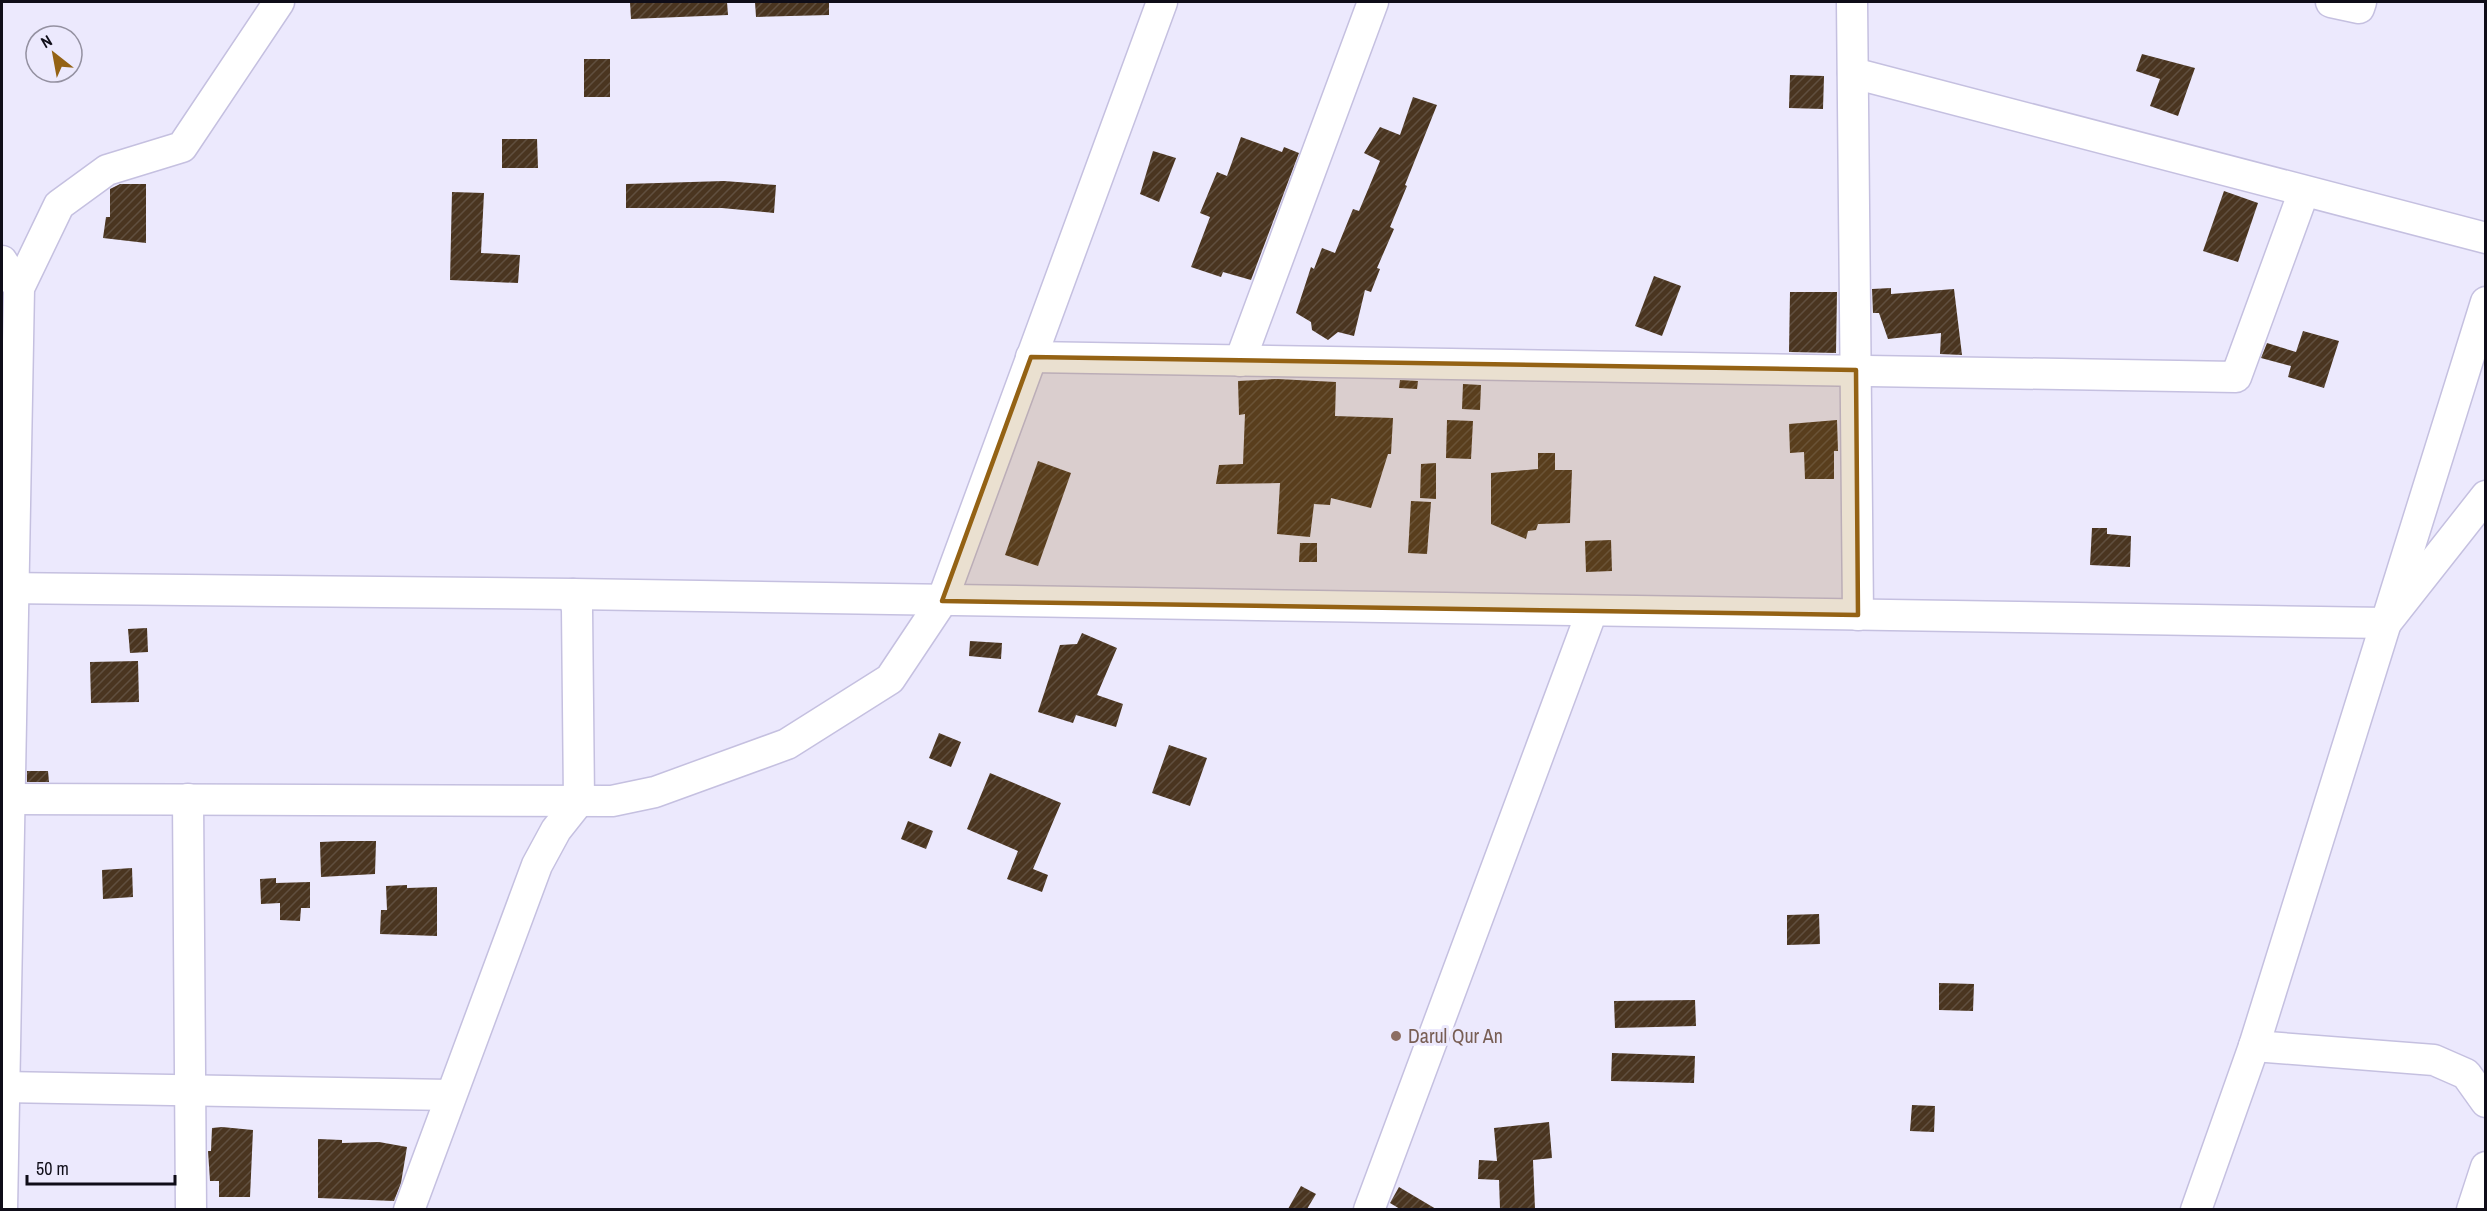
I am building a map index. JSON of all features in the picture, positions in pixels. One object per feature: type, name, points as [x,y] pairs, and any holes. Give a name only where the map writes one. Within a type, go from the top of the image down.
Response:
[{"type":"street","points":[[2,1209],[10,799],[7,588],[10,377],[19,288],[60,205],[107,170],[182,147],[279,2]]},
{"type":"street","points":[[10,799],[612,801],[656,792],[787,744],[890,679],[942,601],[1162,2]]},
{"type":"street","points":[[1240,361],[1373,2]]},
{"type":"street","points":[[1852,2],[1858,615]]},
{"type":"street","points":[[2331,2],[2359,8],[2361,2]]},
{"type":"street","points":[[1853,73],[2486,238]]},
{"type":"street","points":[[1031,357],[2236,377],[2304,191]]},
{"type":"street","points":[[2,261],[19,288]]},
{"type":"street","points":[[2196,1209],[2254,1046],[2486,302]]},
{"type":"street","points":[[2386,623],[2486,496]]},
{"type":"street","points":[[7,588],[573,594],[2386,623]]},
{"type":"street","points":[[409,1209],[537,865],[556,830],[579,801],[577,609],[573,594]]},
{"type":"street","points":[[1369,1209],[1592,611]]},
{"type":"street","points":[[188,799],[191,1209]]},
{"type":"street","points":[[2254,1046],[2434,1060],[2466,1074],[2486,1102]]},
{"type":"street","points":[[3,1087],[450,1095]]},
{"type":"street","points":[[2472,1209],[2486,1167]]},
{"type":"highlighted area","points":[[1031,357],[1856,370],[1858,615],[942,601]]},
{"type":"building","points":[[630,2],[727,2],[728,15],[631,19]]},
{"type":"building","points":[[755,2],[829,2],[829,15],[756,17]]},
{"type":"building","points":[[2142,54],[2195,68],[2178,116],[2150,106],[2160,79],[2136,71]]},
{"type":"building","points":[[584,59],[610,59],[610,97],[584,97]]},
{"type":"building","points":[[1790,75],[1824,76],[1823,109],[1789,108]]},
{"type":"building","points":[[1413,97],[1437,105],[1390,227],[1394,229],[1377,268],[1380,269],[1371,292],[1365,290],[1354,336],[1338,332],[1328,340],[1312,330],[1311,322],[1296,313],[1311,267],[1314,269],[1322,248],[1335,253],[1353,209],[1359,211],[1380,161],[1364,153],[1380,127],[1400,135]]},
{"type":"building","points":[[1241,137],[1282,152],[1284,147],[1299,153],[1251,280],[1223,272],[1221,277],[1191,267],[1210,217],[1200,213],[1217,172],[1227,176]]},
{"type":"building","points":[[502,139],[537,139],[538,168],[502,168]]},
{"type":"building","points":[[1153,151],[1176,158],[1159,202],[1140,194]]},
{"type":"building","points":[[724,181],[776,185],[774,213],[722,208],[626,208],[626,184]]},
{"type":"building","points":[[120,184],[146,184],[146,243],[103,238],[106,217],[110,217],[110,189]]},
{"type":"building","points":[[2224,191],[2258,203],[2238,262],[2203,251]]},
{"type":"building","points":[[452,192],[484,193],[481,253],[520,255],[518,283],[450,280]]},
{"type":"building","points":[[1654,276],[1681,286],[1662,336],[1635,326]]},
{"type":"building","points":[[1891,288],[1891,294],[1954,289],[1962,355],[1940,354],[1941,333],[1888,339],[1879,313],[1873,313],[1872,289]]},
{"type":"building","points":[[1790,292],[1837,292],[1836,353],[1789,352]]},
{"type":"building","points":[[2303,331],[2339,341],[2324,388],[2288,377],[2291,366],[2261,358],[2267,343],[2296,352]]},
{"type":"building","points":[[1277,379],[1336,382],[1335,416],[1393,418],[1391,454],[1388,454],[1371,508],[1331,498],[1330,505],[1314,504],[1310,537],[1277,534],[1280,483],[1216,484],[1219,465],[1243,464],[1245,414],[1239,415],[1238,381]]},
{"type":"building","points":[[1400,380],[1418,381],[1417,389],[1399,388]]},
{"type":"building","points":[[1463,384],[1481,385],[1480,410],[1462,409]]},
{"type":"building","points":[[1447,420],[1473,421],[1471,459],[1446,458]]},
{"type":"building","points":[[1837,420],[1838,451],[1834,451],[1834,479],[1805,479],[1804,452],[1790,453],[1789,424]]},
{"type":"building","points":[[1538,453],[1555,453],[1555,470],[1572,470],[1570,523],[1538,524],[1536,530],[1528,531],[1526,539],[1491,524],[1491,473],[1538,469]]},
{"type":"building","points":[[1038,461],[1071,473],[1038,566],[1005,555]]},
{"type":"building","points":[[1436,463],[1436,499],[1420,498],[1421,464]]},
{"type":"building","points":[[1411,501],[1431,502],[1427,554],[1408,553]]},
{"type":"building","points":[[2092,528],[2107,528],[2107,534],[2131,536],[2130,567],[2090,565]]},
{"type":"building","points":[[1611,540],[1612,571],[1586,572],[1585,541]]},
{"type":"building","points":[[1300,543],[1317,543],[1317,562],[1299,562]]},
{"type":"building","points":[[147,628],[148,652],[130,653],[128,629]]},
{"type":"building","points":[[1082,633],[1117,648],[1097,695],[1123,704],[1116,727],[1076,715],[1073,723],[1038,712],[1060,645],[1077,644]]},
{"type":"building","points":[[970,641],[1002,643],[1001,659],[969,656]]},
{"type":"building","points":[[138,661],[139,702],[91,703],[90,662]]},
{"type":"building","points":[[939,733],[961,742],[951,767],[929,758]]},
{"type":"building","points":[[1169,745],[1207,758],[1190,806],[1152,793]]},
{"type":"building","points":[[27,771],[48,771],[49,782],[27,782]]},
{"type":"building","points":[[990,773],[1061,803],[1033,869],[1048,875],[1042,892],[1007,879],[1018,851],[967,829]]},
{"type":"building","points":[[908,821],[933,831],[926,849],[901,839]]},
{"type":"building","points":[[376,841],[375,874],[321,877],[320,842]]},
{"type":"building","points":[[132,868],[133,897],[103,899],[102,870]]},
{"type":"building","points":[[276,878],[276,883],[310,882],[310,908],[301,908],[300,921],[280,920],[280,903],[261,904],[260,879]]},
{"type":"building","points":[[407,885],[407,888],[437,887],[437,936],[380,934],[381,910],[387,910],[386,886]]},
{"type":"building","points":[[1819,914],[1820,944],[1787,945],[1787,915]]},
{"type":"building","points":[[1939,983],[1974,984],[1973,1011],[1939,1010]]},
{"type":"building","points":[[1695,1000],[1696,1026],[1615,1028],[1614,1001]]},
{"type":"building","points":[[1612,1053],[1695,1056],[1694,1083],[1611,1081]]},
{"type":"building","points":[[1912,1105],[1935,1106],[1934,1132],[1910,1131]]},
{"type":"building","points":[[1549,1122],[1552,1158],[1533,1160],[1535,1209],[1500,1209],[1499,1180],[1478,1179],[1479,1160],[1497,1161],[1494,1128]]},
{"type":"building","points":[[212,1128],[253,1130],[250,1197],[219,1197],[219,1181],[210,1181],[208,1151],[211,1151]]},
{"type":"building","points":[[318,1139],[342,1140],[342,1143],[379,1142],[407,1147],[401,1183],[394,1201],[318,1198]]},
{"type":"building","points":[[1301,1186],[1316,1194],[1307,1209],[1288,1209]]},
{"type":"building","points":[[1399,1187],[1436,1209],[1400,1209],[1390,1203]]},
{"type":"place","name":"Darul Qur An","points":[[1396,1036]]}]
